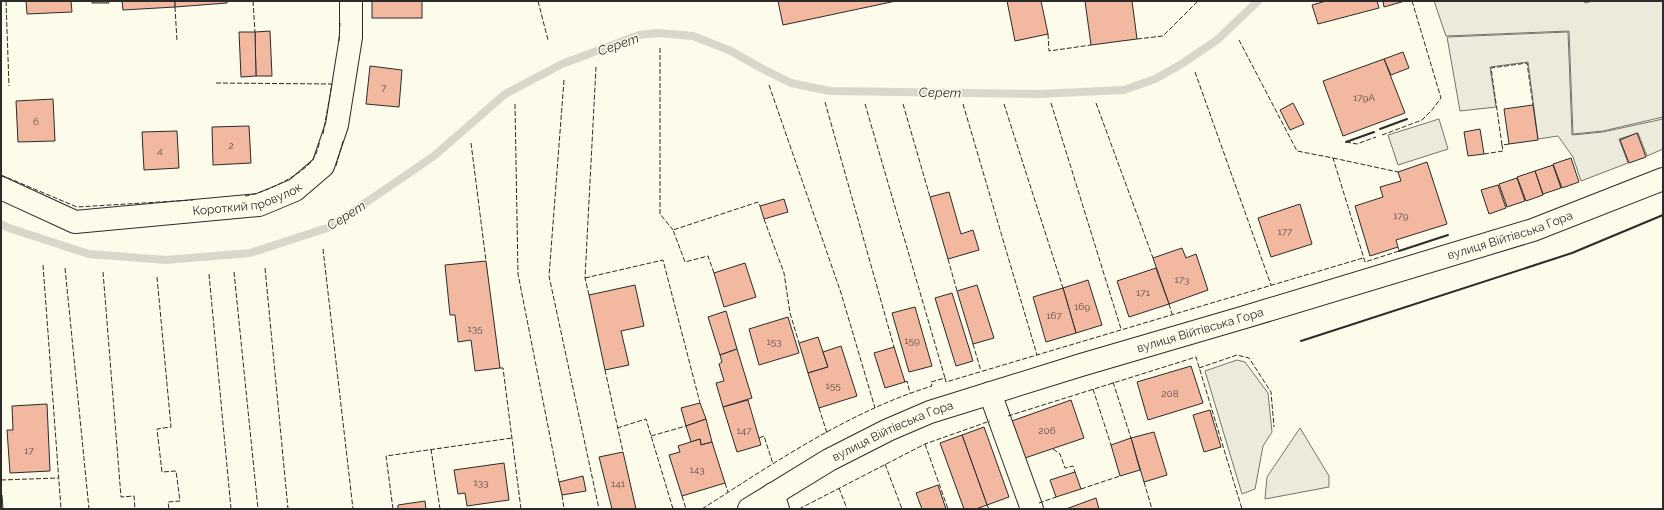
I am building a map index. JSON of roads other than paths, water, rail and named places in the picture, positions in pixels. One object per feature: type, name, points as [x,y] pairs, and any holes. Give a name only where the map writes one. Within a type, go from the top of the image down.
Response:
[{"type":"street","name":"Короткий провулок","points":[[1,188],[75,222],[259,205],[295,190],[323,166],[337,125],[351,37],[351,1]]},
{"type":"street","name":"вулиця Війтівська Гора","points":[[749,509],[776,501],[829,460],[888,430],[930,412],[1081,365],[1533,230],[1663,179]]},
{"type":"street","points":[[990,393],[1032,509]]},
{"type":"waterway","name":"Серет","points":[[1,224],[9,228],[89,254],[166,260],[250,253],[330,227],[434,156],[505,94],[562,64],[639,35],[658,33],[693,36],[731,51],[791,83],[830,91],[1038,94],[1124,90],[1155,79],[1180,65],[1217,40],[1258,1]]}]
